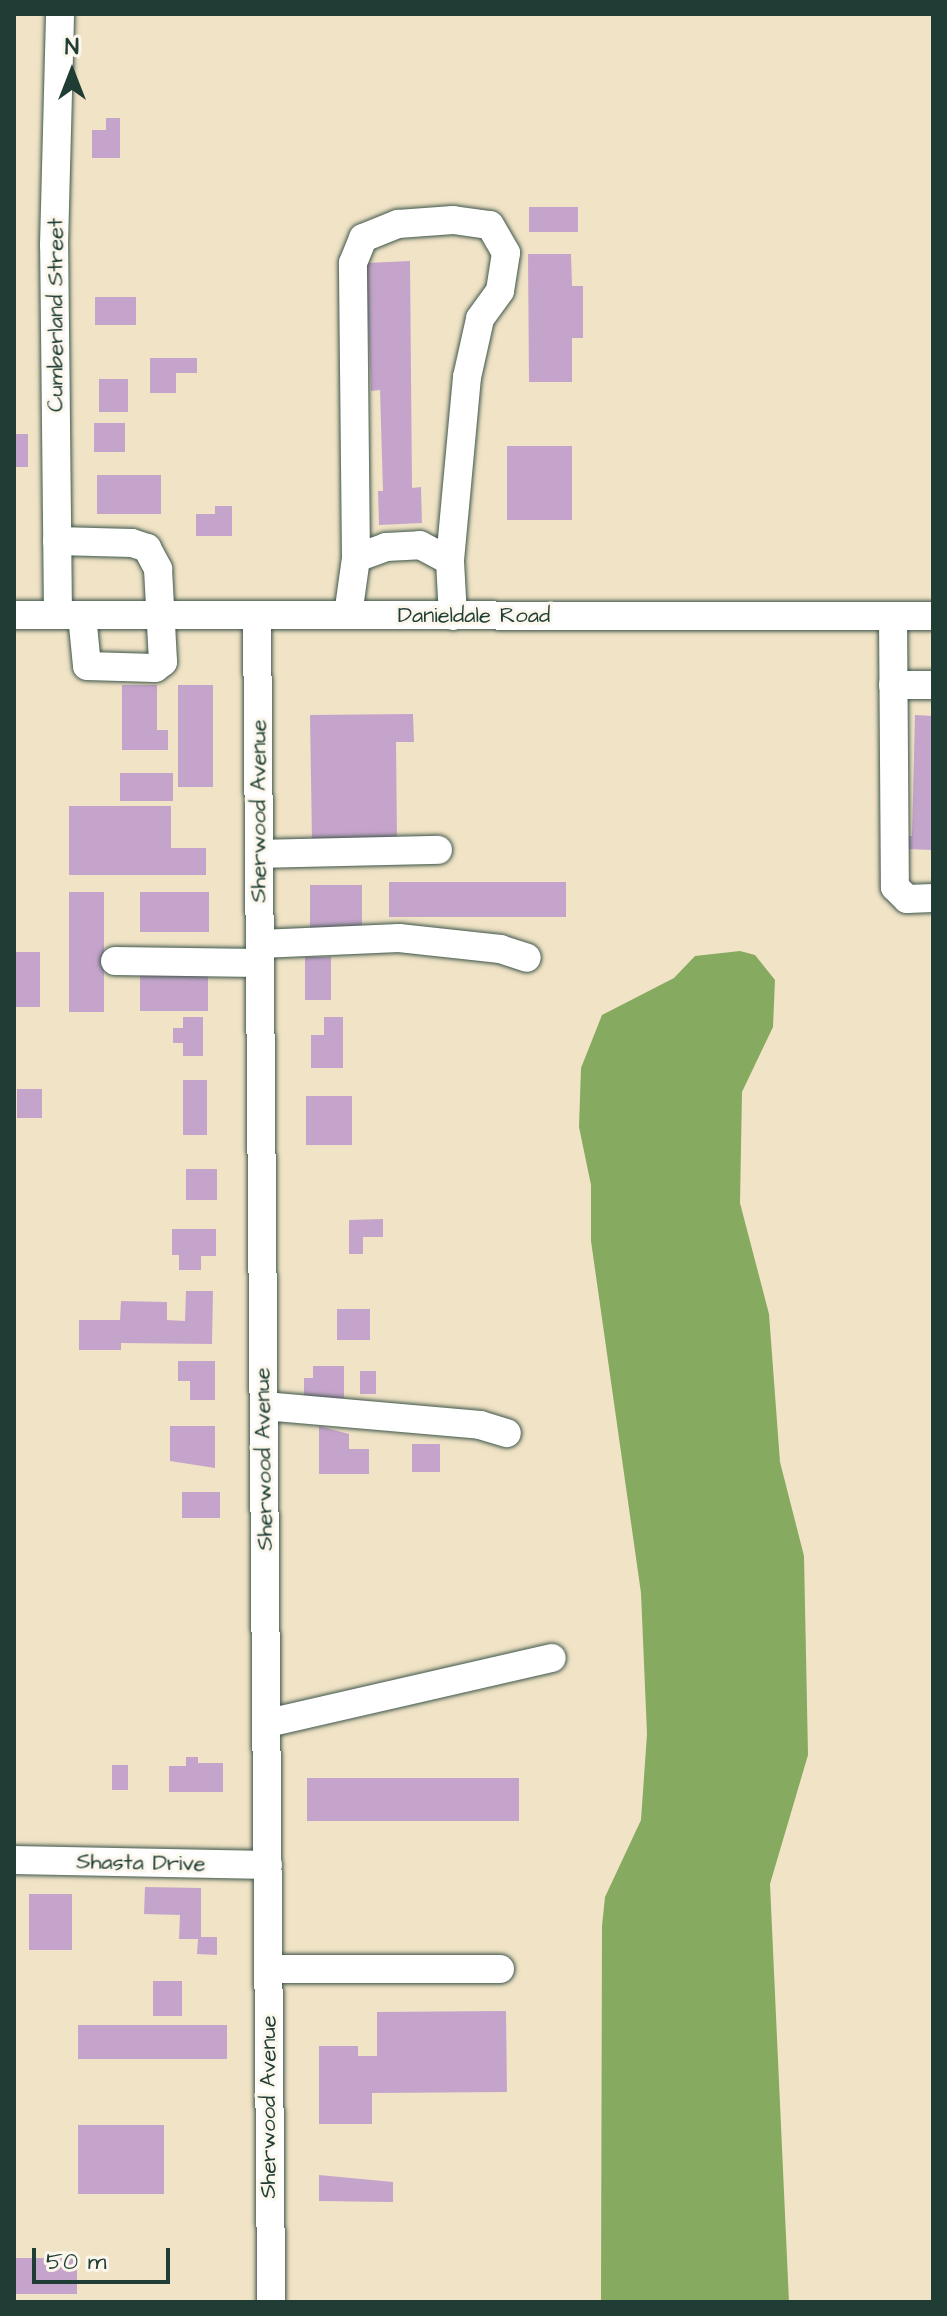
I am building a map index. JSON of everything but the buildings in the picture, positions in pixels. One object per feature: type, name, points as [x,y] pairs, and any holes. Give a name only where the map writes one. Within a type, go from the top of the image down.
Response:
[{"type":"street","name":"Cumberland Street","points":[[60,14],[54,245],[57,541],[70,615],[87,666],[155,668],[163,662],[164,615]]},
{"type":"street","points":[[348,615],[356,558],[353,263],[363,238],[398,224],[453,220],[490,225],[506,253],[500,291],[480,319],[467,377],[450,561],[453,616]]},
{"type":"street","points":[[57,541],[132,543],[147,548],[158,569],[164,615]]},
{"type":"street","points":[[356,558],[386,547],[420,545],[450,561]]},
{"type":"street","name":"Danieldale Road","points":[[14,615],[933,616]]},
{"type":"street","name":"Sherwood Avenue","points":[[257,615],[271,2302]]},
{"type":"street","points":[[893,616],[895,887],[907,899],[933,898]]},
{"type":"street","points":[[893,685],[933,685]]},
{"type":"street","points":[[259,854],[438,850]]},
{"type":"street","points":[[115,961],[260,954],[399,938],[500,949],[527,958]]},
{"type":"street","points":[[264,1406],[480,1425],[507,1433]]},
{"type":"street","points":[[268,1723],[552,1658]]},
{"type":"street","name":"Shasta Drive","points":[[14,1860],[268,1865]]},
{"type":"street","points":[[268,1969],[500,1969]]},
{"type":"green space","points":[[740,951],[755,955],[775,980],[773,1027],[742,1092],[740,1203],[769,1314],[780,1462],[804,1556],[808,1755],[770,1884],[789,2302],[601,2302],[602,1926],[605,1897],[641,1820],[647,1734],[641,1593],[591,1241],[591,1185],[579,1127],[581,1068],[602,1015],[674,978],[695,956]]}]
